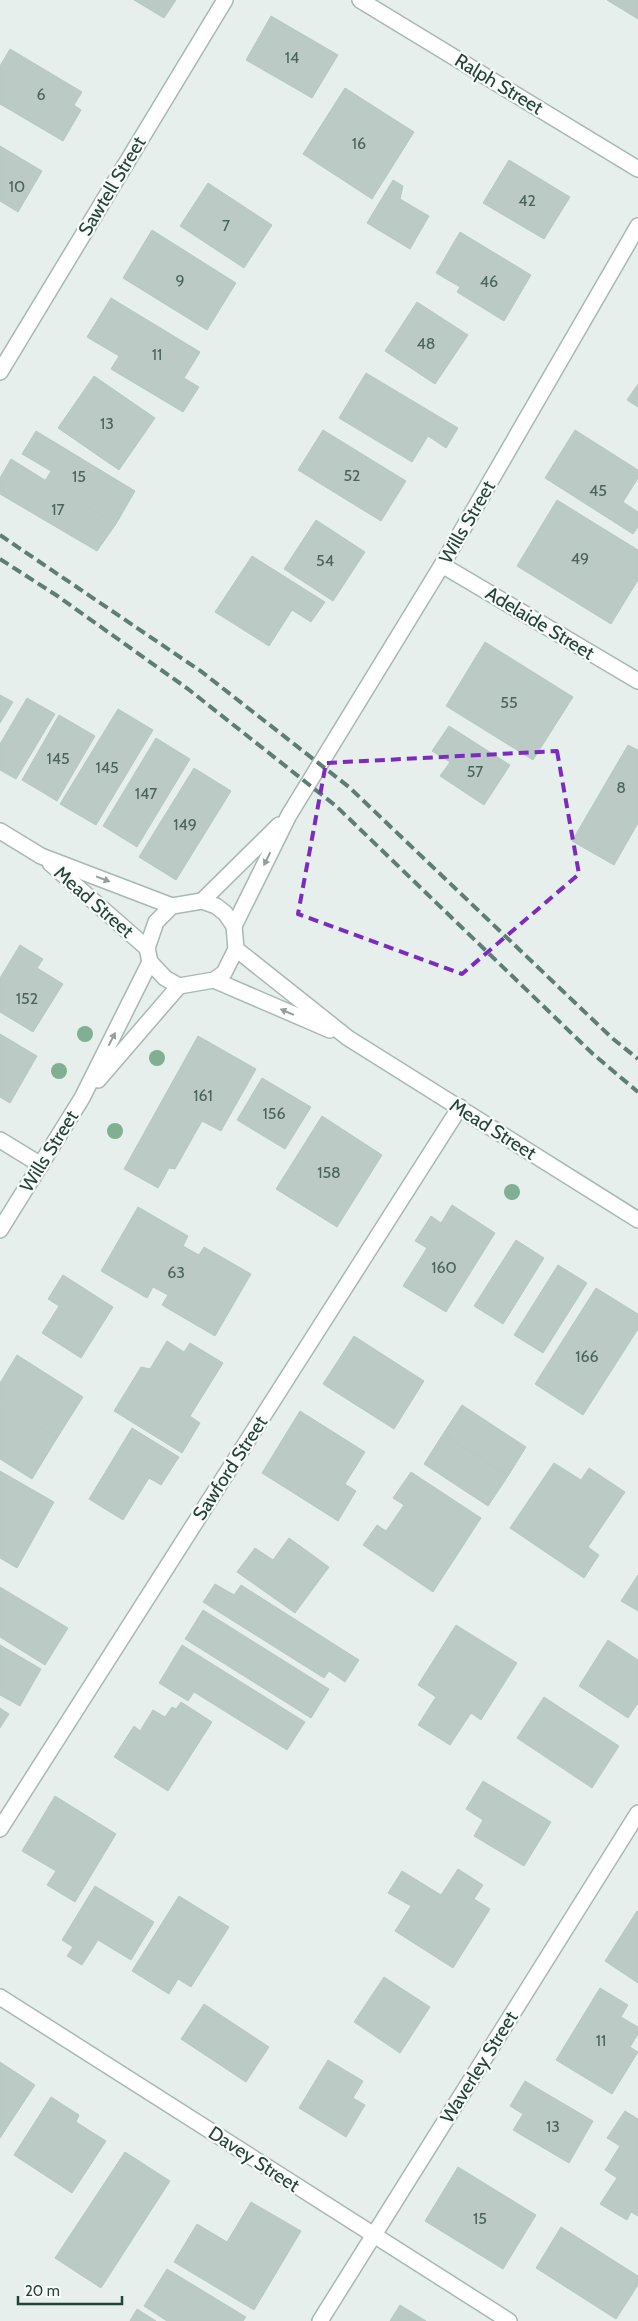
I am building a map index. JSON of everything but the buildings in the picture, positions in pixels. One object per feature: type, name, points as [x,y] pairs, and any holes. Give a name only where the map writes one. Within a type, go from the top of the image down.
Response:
[{"type":"street","name":"Sawtell Street","points":[[0,372],[225,0]]},
{"type":"street","name":"Ralph Street","points":[[360,0],[638,169]]},
{"type":"street","name":"Wills Street","points":[[234,926],[289,815],[442,565],[638,226]]},
{"type":"street","name":"Adelaide Street","points":[[442,565],[638,681]]},
{"type":"street","name":"Wills Street","points":[[202,901],[289,815]]},
{"type":"street","name":"Mead Street","points":[[0,831],[41,856],[172,906]]},
{"type":"street","name":"Mead Street","points":[[41,856],[149,955]]},
{"type":"street","points":[[202,901],[216,906],[225,913],[234,926],[236,949],[224,973],[214,980],[179,986],[165,978],[149,955],[156,922],[172,906],[202,901]]},
{"type":"street","name":"Mead Street","points":[[236,949],[348,1038],[638,1220]]},
{"type":"street","name":"Wills Street","points":[[0,1230],[82,1098],[149,955]]},
{"type":"street","name":"Mead Street","points":[[214,980],[348,1038]]},
{"type":"street","name":"Wills Street","points":[[82,1098],[179,986]]},
{"type":"street","name":"Sawford Street","points":[[0,1829],[460,1108]]},
{"type":"street","points":[[0,1140],[41,1165]]},
{"type":"street","name":"Waverley Street","points":[[320,2321],[638,1813]]},
{"type":"street","name":"Davey Street","points":[[0,1997],[509,2321]]},
{"type":"highlighted area","points":[[557,751],[579,874],[462,974],[298,914],[326,763]]},
{"type":"railway","points":[[0,535],[202,672],[349,787],[612,1038],[638,1059]]},
{"type":"railway","points":[[0,559],[56,595],[188,689],[336,806],[593,1054],[638,1092]]}]
